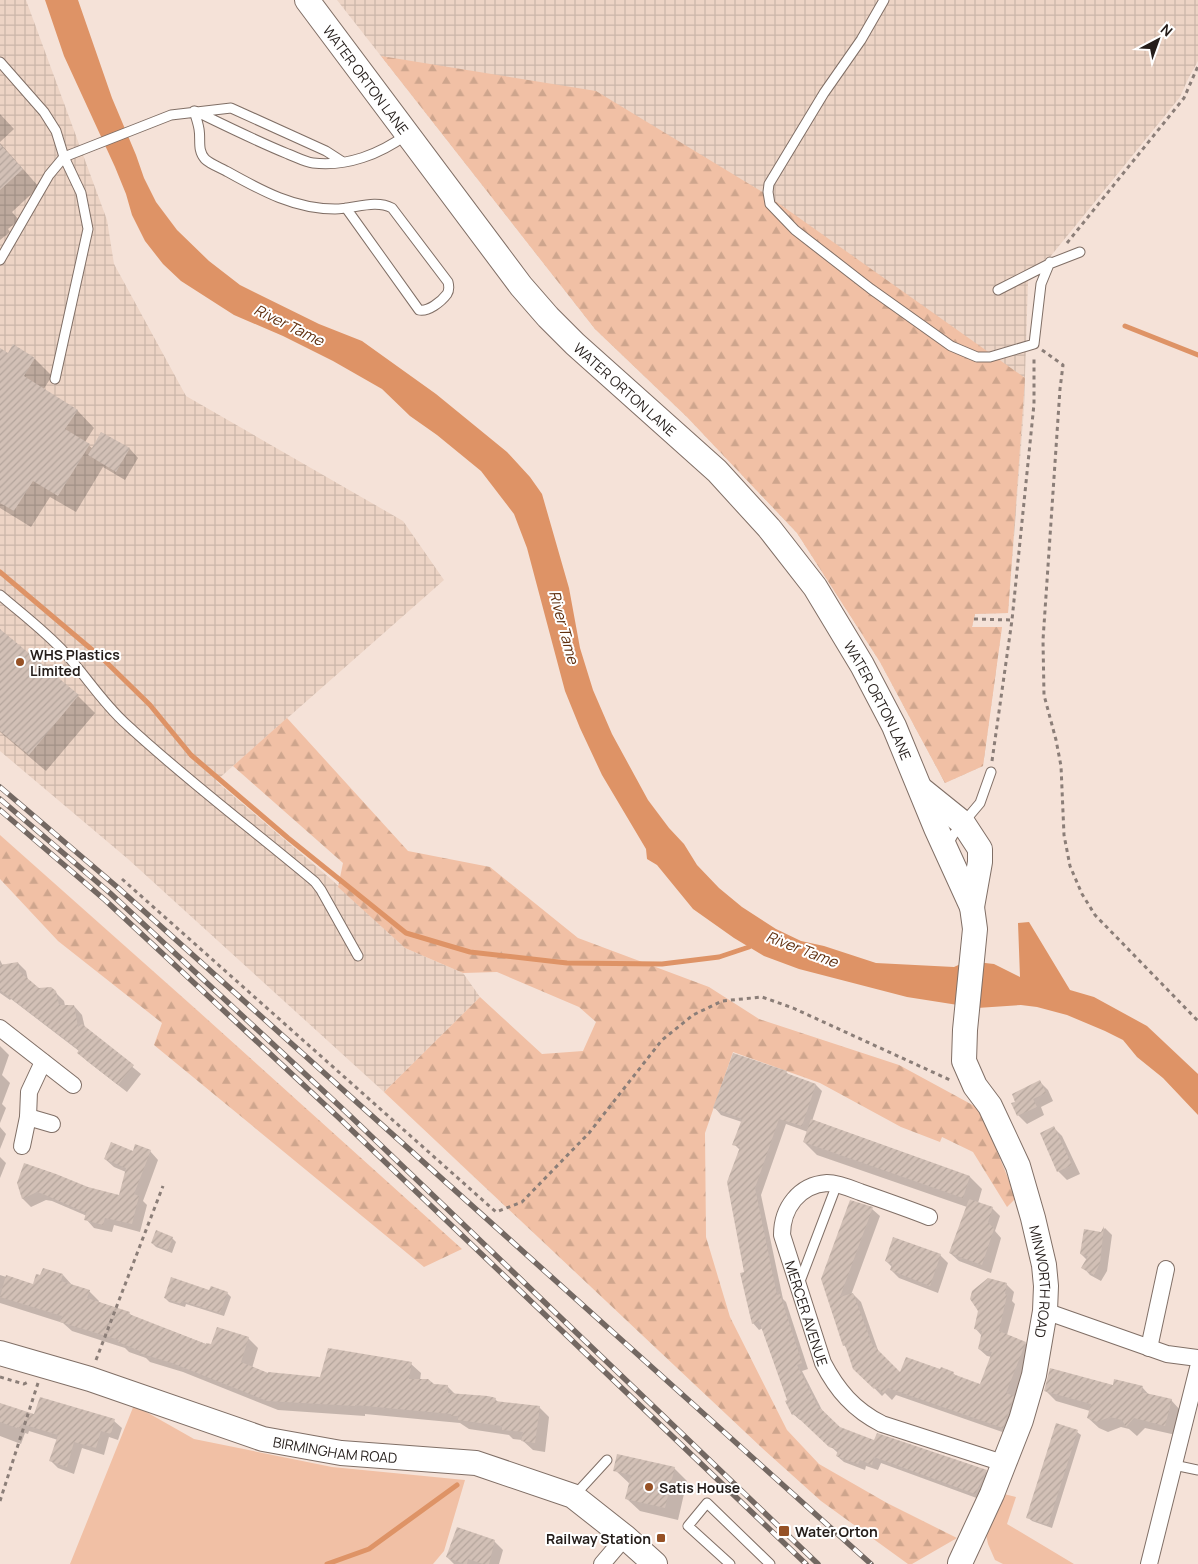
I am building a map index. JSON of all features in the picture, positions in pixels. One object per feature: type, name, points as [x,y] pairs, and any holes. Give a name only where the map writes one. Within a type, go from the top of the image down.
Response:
[{"type":"street","name":"WATER ORTON LANE","points":[[307,0],[521,286],[548,317],[646,409],[717,471],[769,528],[815,587],[862,665],[894,726],[974,918]]},
{"type":"street","name":"WATER ORTON LANE","points":[[920,789],[963,823],[980,848],[974,918]]},
{"type":"street","name":"MINWORTH ROAD","points":[[958,1564],[992,1494],[1021,1420],[1034,1375],[1045,1311],[1044,1265],[1018,1166],[990,1106],[975,1086],[964,1061],[974,918]]},
{"type":"street","points":[[0,1028],[73,1085]]},
{"type":"street","points":[[22,1146],[28,1116],[29,1092],[43,1062]]},
{"type":"street","points":[[28,1116],[52,1124]]},
{"type":"street","name":"MERCER AVENUE","points":[[929,1217],[837,1184],[827,1183],[808,1188],[798,1194],[790,1205],[782,1223],[782,1235],[823,1363],[841,1393],[868,1418],[1003,1463]]},
{"type":"street","points":[[1149,1348],[1166,1269]]},
{"type":"street","points":[[1045,1311],[1167,1354],[1197,1357],[1174,1465],[1148,1564]]},
{"type":"street","name":"BIRMINGHAM ROAD","points":[[0,1353],[90,1379],[263,1439],[341,1453],[476,1463],[574,1496],[625,1537],[654,1564]]},
{"type":"street","points":[[602,1564],[625,1537]]},
{"type":"street","points":[[958,1564],[971,1564]]},
{"type":"lane","points":[[884,0],[862,40],[824,93],[769,184],[770,204],[795,230],[871,289],[951,346],[978,357],[990,357],[1034,344],[1041,284],[1049,263]]},
{"type":"lane","points":[[0,62],[44,112],[56,131],[64,157],[81,193],[88,229],[55,379]]},
{"type":"lane","points":[[0,260],[49,176],[64,157],[171,115],[231,108],[326,151],[343,162]]},
{"type":"lane","points":[[194,111],[266,145],[312,163],[330,164],[357,160],[392,146],[408,134]]},
{"type":"lane","points":[[194,111],[199,130],[200,149],[205,159],[264,192],[311,208],[346,208],[384,204],[392,208],[448,282],[449,289],[446,295],[427,310],[419,310],[346,208]]},
{"type":"lane","points":[[998,290],[1049,263],[1080,252]]},
{"type":"lane","points":[[0,595],[66,654],[97,694],[125,723],[190,780],[315,882],[358,956]]},
{"type":"lane","points":[[946,849],[953,835],[980,803],[991,772]]},
{"type":"lane","points":[[798,1285],[837,1184]]},
{"type":"lane","points":[[574,1496],[607,1460]]},
{"type":"lane","points":[[1174,1465],[1198,1470]]},
{"type":"lane","points":[[730,1564],[688,1526],[706,1503],[770,1564]]},
{"type":"path","points":[[1049,263],[1078,231],[1184,98],[1198,66]]},
{"type":"path","points":[[991,772],[1012,620],[1034,404],[1034,344]]},
{"type":"path","points":[[1034,344],[1063,365],[1043,649],[1044,695],[1061,766],[1064,835],[1070,866],[1082,894],[1095,915],[1198,1021]]},
{"type":"path","points":[[974,620],[1012,620]]},
{"type":"path","points":[[122,879],[496,1212],[522,1202],[589,1133],[662,1040],[692,1015],[722,1001],[762,997],[792,1008],[944,1078],[975,1086]]},
{"type":"path","points":[[90,1379],[163,1186]]},
{"type":"path","points":[[0,1502],[44,1366]]},
{"type":"shaded area","points":[[0,0],[26,0],[107,220],[114,264],[186,396],[403,521],[444,580],[216,781],[332,880],[405,948],[463,973],[480,997],[384,1092],[128,859],[0,751]]},
{"type":"shaded area","points":[[337,0],[1198,0],[1198,61],[1180,97],[1050,257],[1007,281],[998,290],[999,295],[1028,280],[1024,409],[1008,613],[975,614],[972,627],[1002,627],[983,766],[945,783],[880,662],[797,533],[687,417],[595,329]]},
{"type":"green space","points":[[381,56],[596,91],[764,193],[1025,378],[1008,613],[975,614],[972,627],[1002,627],[983,766],[945,783],[880,662],[797,533],[687,417],[595,329]]},
{"type":"green space","points":[[287,718],[408,851],[490,867],[578,938],[709,987],[759,1019],[899,1065],[980,1109],[1016,1198],[1007,1207],[973,1152],[942,1137],[940,1142],[901,1127],[820,1083],[733,1052],[705,1133],[706,1237],[730,1317],[787,1430],[819,1464],[887,1503],[957,1538],[912,1564],[908,1564],[821,1501],[761,1447],[384,1092],[480,997],[542,1054],[583,1051],[596,1022],[579,1007],[497,972],[463,973],[405,948],[338,887],[343,863],[233,766]]},
{"type":"green space","points":[[0,835],[462,1249],[424,1267],[154,1045],[162,1023],[58,941],[0,879]]},
{"type":"green space","points":[[134,1405],[194,1439],[332,1467],[465,1480],[444,1551],[433,1564],[70,1564]]},
{"type":"green space","points":[[1004,1494],[1016,1497],[1007,1524],[1074,1564],[1003,1564],[995,1560],[988,1544],[985,1530]]},
{"type":"water","name":"River Tame","points":[[45,0],[78,0],[112,98],[144,178],[156,202],[177,230],[209,261],[240,285],[319,324],[362,341],[436,394],[507,452],[530,477],[542,494],[569,588],[580,648],[593,690],[612,734],[648,800],[684,844],[697,865],[719,888],[742,907],[776,929],[801,941],[824,946],[876,963],[954,967],[967,961],[994,964],[1020,977],[1018,923],[1029,922],[1070,990],[1094,997],[1147,1026],[1198,1074],[1198,1115],[1163,1078],[1137,1057],[1123,1040],[1067,1015],[1021,1005],[977,1008],[907,997],[799,969],[764,956],[734,938],[693,909],[657,865],[647,859],[646,849],[602,775],[580,728],[565,691],[527,548],[514,514],[481,471],[437,435],[410,416],[382,389],[333,361],[283,336],[234,315],[181,281],[163,264],[145,241],[132,215],[115,167],[64,56]]},
{"type":"building","points":[[0,144],[23,169],[0,190]]},
{"type":"building","points":[[13,344],[35,358],[24,376],[78,410],[65,429],[90,444],[58,496],[33,481],[14,511],[0,503],[0,348],[8,353]]},
{"type":"building","points":[[101,432],[130,448],[116,472],[88,455]]},
{"type":"building","name":"WHS Plastics Limited","points":[[0,629],[79,695],[29,755],[0,731]]},
{"type":"building","points":[[18,962],[20,972],[39,988],[51,987],[56,991],[59,1005],[74,1005],[78,1027],[82,1024],[134,1065],[118,1085],[77,1053],[79,1050],[0,990],[0,965]]},
{"type":"building","points":[[733,1053],[787,1071],[786,1073],[816,1084],[802,1126],[779,1119],[755,1188],[777,1295],[780,1294],[802,1363],[797,1365],[817,1405],[840,1427],[874,1440],[877,1433],[987,1470],[975,1494],[874,1457],[872,1465],[860,1460],[858,1464],[836,1456],[838,1450],[829,1447],[794,1414],[792,1415],[785,1401],[787,1400],[759,1321],[752,1324],[740,1273],[744,1272],[727,1182],[740,1147],[732,1145],[742,1119],[713,1108]]},
{"type":"building","points":[[1040,1080],[1046,1093],[1033,1099],[1037,1107],[1017,1116],[1011,1103],[1015,1102],[1012,1094]]},
{"type":"building","points":[[811,1119],[970,1176],[963,1198],[803,1142]]},
{"type":"building","points":[[1054,1126],[1072,1165],[1057,1172],[1040,1133]]},
{"type":"building","points":[[111,1142],[133,1151],[135,1144],[151,1150],[134,1194],[139,1196],[132,1224],[105,1218],[103,1225],[84,1220],[86,1213],[37,1192],[22,1199],[17,1183],[24,1163],[88,1187],[119,1195],[126,1168],[104,1159]]},
{"type":"building","points":[[969,1199],[993,1207],[988,1222],[994,1229],[982,1265],[949,1253]]},
{"type":"building","points":[[850,1200],[873,1207],[840,1297],[853,1293],[872,1344],[900,1372],[906,1357],[940,1369],[941,1367],[954,1372],[953,1374],[980,1384],[992,1352],[978,1349],[982,1331],[974,1329],[978,1311],[970,1299],[972,1291],[988,1278],[1007,1283],[1005,1294],[1007,1295],[999,1331],[1026,1342],[1006,1393],[1014,1396],[1003,1428],[888,1388],[883,1393],[876,1387],[874,1389],[853,1369],[845,1345],[843,1346],[821,1279]]},
{"type":"building","points":[[1104,1226],[1100,1263],[1094,1275],[1081,1268],[1088,1256],[1080,1254],[1084,1229],[1101,1232]]},
{"type":"building","points":[[156,1230],[173,1237],[168,1250],[151,1243]]},
{"type":"building","points":[[893,1237],[941,1254],[930,1286],[890,1270],[892,1264],[885,1261]]},
{"type":"building","points":[[43,1268],[63,1274],[61,1281],[90,1290],[87,1298],[130,1312],[129,1314],[206,1344],[211,1344],[217,1327],[249,1337],[241,1362],[268,1373],[320,1377],[328,1348],[412,1362],[409,1379],[428,1379],[434,1384],[448,1385],[448,1393],[488,1396],[496,1398],[495,1401],[540,1406],[535,1443],[521,1441],[523,1432],[502,1430],[502,1426],[458,1420],[458,1416],[451,1416],[451,1414],[355,1405],[267,1401],[172,1363],[139,1353],[140,1351],[118,1342],[119,1340],[60,1322],[62,1316],[0,1297],[6,1275],[33,1284],[36,1274],[40,1275]]},
{"type":"building","points":[[171,1277],[209,1290],[211,1286],[228,1292],[220,1313],[182,1301],[181,1304],[164,1298]]},
{"type":"building","points":[[1050,1368],[1113,1385],[1114,1379],[1143,1386],[1141,1392],[1172,1399],[1165,1426],[1134,1418],[1126,1427],[1122,1420],[1110,1417],[1097,1422],[1087,1418],[1091,1404],[1044,1391]]},
{"type":"building","points":[[40,1397],[115,1419],[111,1434],[101,1431],[96,1448],[74,1442],[67,1467],[49,1461],[58,1435],[22,1424],[20,1428],[17,1428],[0,1422],[0,1403],[34,1414]]},
{"type":"building","points":[[1056,1423],[1078,1430],[1048,1525],[1026,1518]]},
{"type":"building","name":"Satis House","points":[[617,1454],[675,1467],[665,1508],[625,1499],[631,1475],[613,1471]]},
{"type":"building","points":[[457,1527],[495,1540],[489,1564],[468,1559],[467,1564],[464,1564],[446,1557]]},
{"type":"waterway","points":[[1125,326],[1198,355]]},
{"type":"waterway","points":[[0,572],[103,659],[150,705],[191,755],[288,838],[406,933],[470,952],[567,963],[662,964],[719,957],[749,947]]},
{"type":"waterway","points":[[327,1564],[369,1549],[457,1485]]},
{"type":"railway","points":[[0,787],[116,886],[871,1564]]},
{"type":"railway","points":[[0,799],[110,893],[345,1111],[818,1564]]},
{"type":"railway","points":[[0,810],[105,900],[338,1117],[806,1564]]},
{"type":"place","name":"WHS Plastics Limited","points":[[20,662]]},
{"type":"place","name":"Satis House","points":[[649,1487]]},
{"type":"place","name":"Water Orton","points":[[784,1531]]},
{"type":"place","name":"Railway Station","points":[[661,1538]]}]
